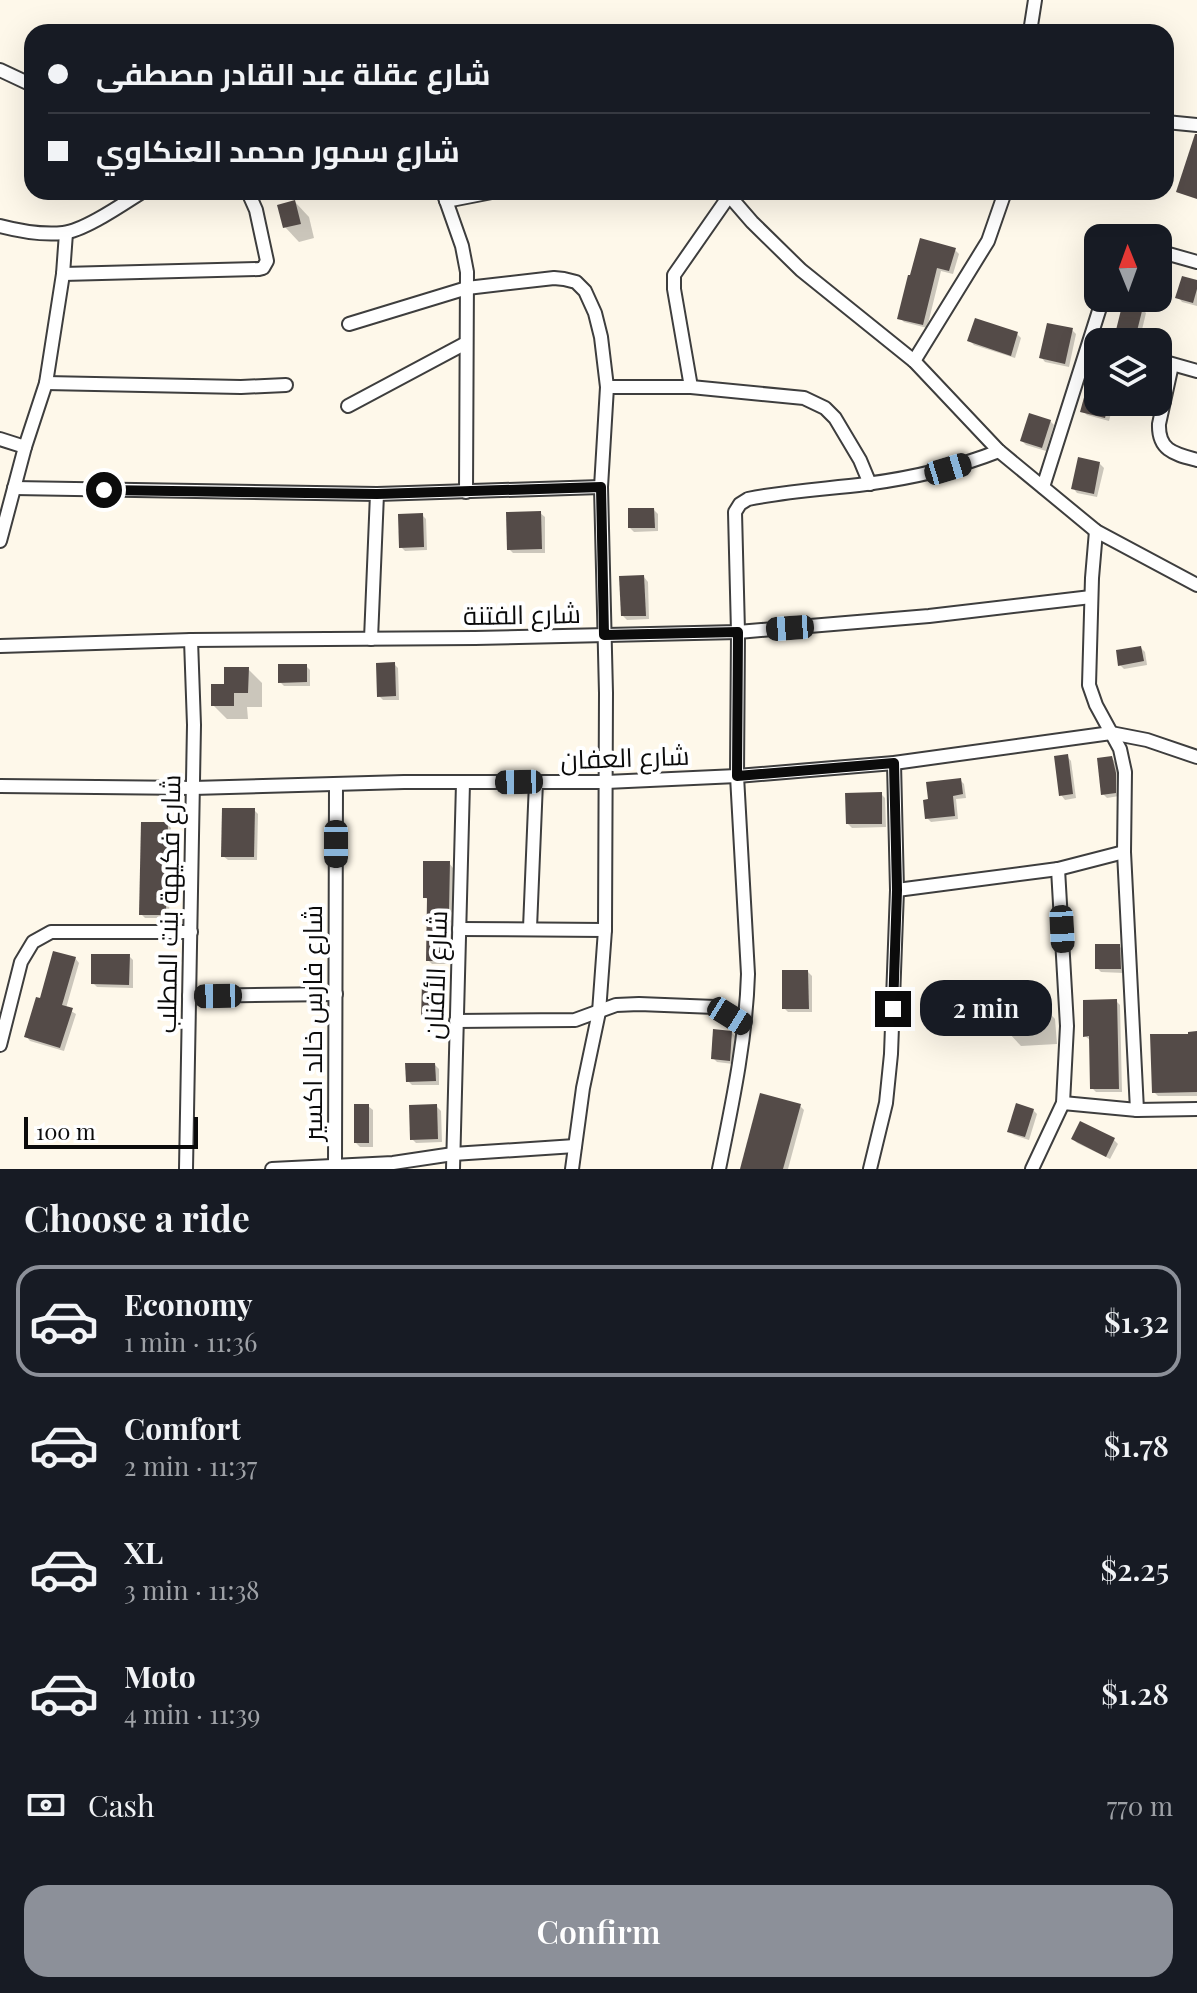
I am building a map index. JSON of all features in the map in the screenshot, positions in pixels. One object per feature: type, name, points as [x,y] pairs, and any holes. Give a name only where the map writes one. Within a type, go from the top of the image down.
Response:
[{"type":"street","points":[[1031,24],[1035,0]]},
{"type":"street","points":[[0,70],[24,81]]},
{"type":"street","points":[[1174,123],[1197,125]]},
{"type":"street","points":[[0,226],[66,233],[128,200]]},
{"type":"street","points":[[63,274],[263,268],[267,261],[252,200]]},
{"type":"street","points":[[445,200],[465,259],[466,492]]},
{"type":"street","points":[[691,387],[674,275],[724,200]]},
{"type":"street","points":[[733,200],[801,270],[914,361],[999,451],[1096,531],[1197,585]]},
{"type":"street","points":[[914,361],[988,241],[1002,200]]},
{"type":"street","points":[[0,541],[46,383],[63,274],[66,233]]},
{"type":"street","points":[[1172,255],[1197,262]]},
{"type":"street","points":[[349,324],[467,288],[554,278],[581,286],[590,300],[598,324],[607,387],[601,487],[605,930],[599,1012],[583,1088],[572,1169]]},
{"type":"street","points":[[348,406],[466,343]]},
{"type":"street","points":[[1172,365],[1197,371]]},
{"type":"street","points":[[1043,487],[1084,370]]},
{"type":"street","points":[[46,383],[286,385]]},
{"type":"street","points":[[607,387],[691,387],[790,396],[815,402],[835,418],[860,460],[870,484]]},
{"type":"street","points":[[1161,416],[1159,434],[1163,445],[1178,455],[1197,460]]},
{"type":"street","points":[[0,439],[25,447]]},
{"type":"street","points":[[719,1169],[748,995],[737,776],[735,512],[748,499],[870,484],[948,469],[999,451]]},
{"type":"street","points":[[14,488],[377,494],[601,487]]},
{"type":"street","points":[[371,639],[377,494]]},
{"type":"street","points":[[1096,531],[1089,685],[1096,705],[1120,749],[1125,772],[1124,852],[1137,1110]]},
{"type":"street","name":"شارع الفتنة","points":[[0,646],[738,632],[929,616],[1091,597]]},
{"type":"street","name":"شارع فكيهة بنت المطلب","points":[[186,1169],[194,725],[191,640]]},
{"type":"street","name":"شارع العفان","points":[[0,786],[193,788],[606,782],[737,776],[894,763],[1111,733],[1147,740],[1197,757]]},
{"type":"street","points":[[870,1169],[886,1103],[890,1066],[897,890],[894,763]]},
{"type":"street","points":[[530,928],[536,782]]},
{"type":"street","name":"شارع الأفنان","points":[[453,1169],[463,783]]},
{"type":"street","name":"شارع فارس خالد اكسير","points":[[335,1166],[336,784]]},
{"type":"street","points":[[897,890],[1058,869],[1124,852]]},
{"type":"street","points":[[1032,1169],[1063,1103],[1067,1026],[1058,869]]},
{"type":"street","points":[[459,929],[605,930]]},
{"type":"street","points":[[0,1045],[21,962],[33,942],[51,932],[191,932]]},
{"type":"street","points":[[189,996],[336,994]]},
{"type":"street","points":[[456,1021],[568,1020],[625,1003],[715,1007],[744,1025]]},
{"type":"street","points":[[1063,1103],[1137,1110],[1197,1109]]},
{"type":"street","points":[[272,1169],[393,1163],[453,1154],[575,1146]]},
{"type":"building","points":[[1197,134],[1197,199],[1176,192]]},
{"type":"building","points":[[295,200],[301,224],[283,228],[277,205]]},
{"type":"building","points":[[920,238],[956,248],[949,271],[937,268],[923,325],[897,319]]},
{"type":"building","points":[[1182,276],[1197,280],[1193,303],[1175,298]]},
{"type":"building","points":[[1120,312],[1142,312],[1138,328],[1116,328]]},
{"type":"building","points":[[975,318],[1018,332],[1011,356],[967,341]]},
{"type":"building","points":[[1047,323],[1073,328],[1065,364],[1039,358]]},
{"type":"building","points":[[1029,413],[1051,420],[1042,448],[1020,441]]},
{"type":"building","points":[[1078,457],[1100,462],[1094,494],[1071,489]]},
{"type":"building","points":[[628,508],[654,508],[655,528],[628,528]]},
{"type":"building","points":[[541,511],[542,549],[507,550],[506,512]]},
{"type":"building","points":[[423,513],[424,547],[399,548],[398,514]]},
{"type":"building","points":[[644,575],[646,616],[621,616],[619,576]]},
{"type":"building","points":[[1141,646],[1144,661],[1118,666],[1116,650]]},
{"type":"building","points":[[395,662],[396,696],[377,697],[376,663]]},
{"type":"building","points":[[278,664],[307,664],[307,682],[278,683]]},
{"type":"building","points":[[224,667],[249,667],[248,693],[234,693],[234,706],[211,706],[211,684],[224,684]]},
{"type":"building","points":[[1068,754],[1073,794],[1059,796],[1054,756]]},
{"type":"building","points":[[1112,756],[1116,793],[1101,795],[1097,758]]},
{"type":"building","points":[[961,778],[963,794],[953,796],[955,816],[925,819],[923,800],[928,799],[926,782]]},
{"type":"building","points":[[882,792],[882,824],[846,824],[845,793]]},
{"type":"building","points":[[222,808],[255,808],[254,857],[221,857]]},
{"type":"building","points":[[141,822],[168,822],[166,915],[139,915]]},
{"type":"building","points":[[423,861],[450,861],[448,961],[426,961],[427,898],[423,898]]},
{"type":"building","points":[[1095,944],[1120,944],[1121,969],[1095,969]]},
{"type":"building","points":[[53,951],[76,957],[62,1005],[73,1008],[60,1048],[24,1037],[36,997],[40,998]]},
{"type":"building","points":[[91,954],[130,954],[129,985],[91,984]]},
{"type":"building","points":[[782,970],[808,970],[809,1009],[782,1009]]},
{"type":"building","points":[[422,981],[441,982],[440,1021],[421,1021]]},
{"type":"building","points":[[1117,999],[1119,1089],[1090,1089],[1089,1036],[1083,1037],[1083,1000]]},
{"type":"building","points":[[1042,1002],[1043,1030],[1005,1032],[1003,1010],[1025,1009],[1025,1003]]},
{"type":"building","points":[[713,1029],[732,1031],[730,1061],[711,1059]]},
{"type":"building","points":[[1197,1031],[1197,1092],[1152,1093],[1150,1034],[1188,1034]]},
{"type":"building","points":[[405,1063],[435,1063],[436,1081],[406,1082]]},
{"type":"building","points":[[760,1093],[801,1104],[783,1169],[740,1169]]},
{"type":"building","points":[[1016,1103],[1034,1109],[1025,1137],[1007,1132]]},
{"type":"building","points":[[354,1104],[369,1104],[369,1143],[354,1143]]},
{"type":"building","points":[[437,1104],[438,1139],[410,1140],[409,1105]]},
{"type":"building","points":[[1080,1121],[1115,1138],[1106,1157],[1071,1139]]},
{"type":"route","points":[[104,490],[377,494],[601,487],[604,635],[738,632],[737,776],[894,763],[897,890],[893,1009]]}]
